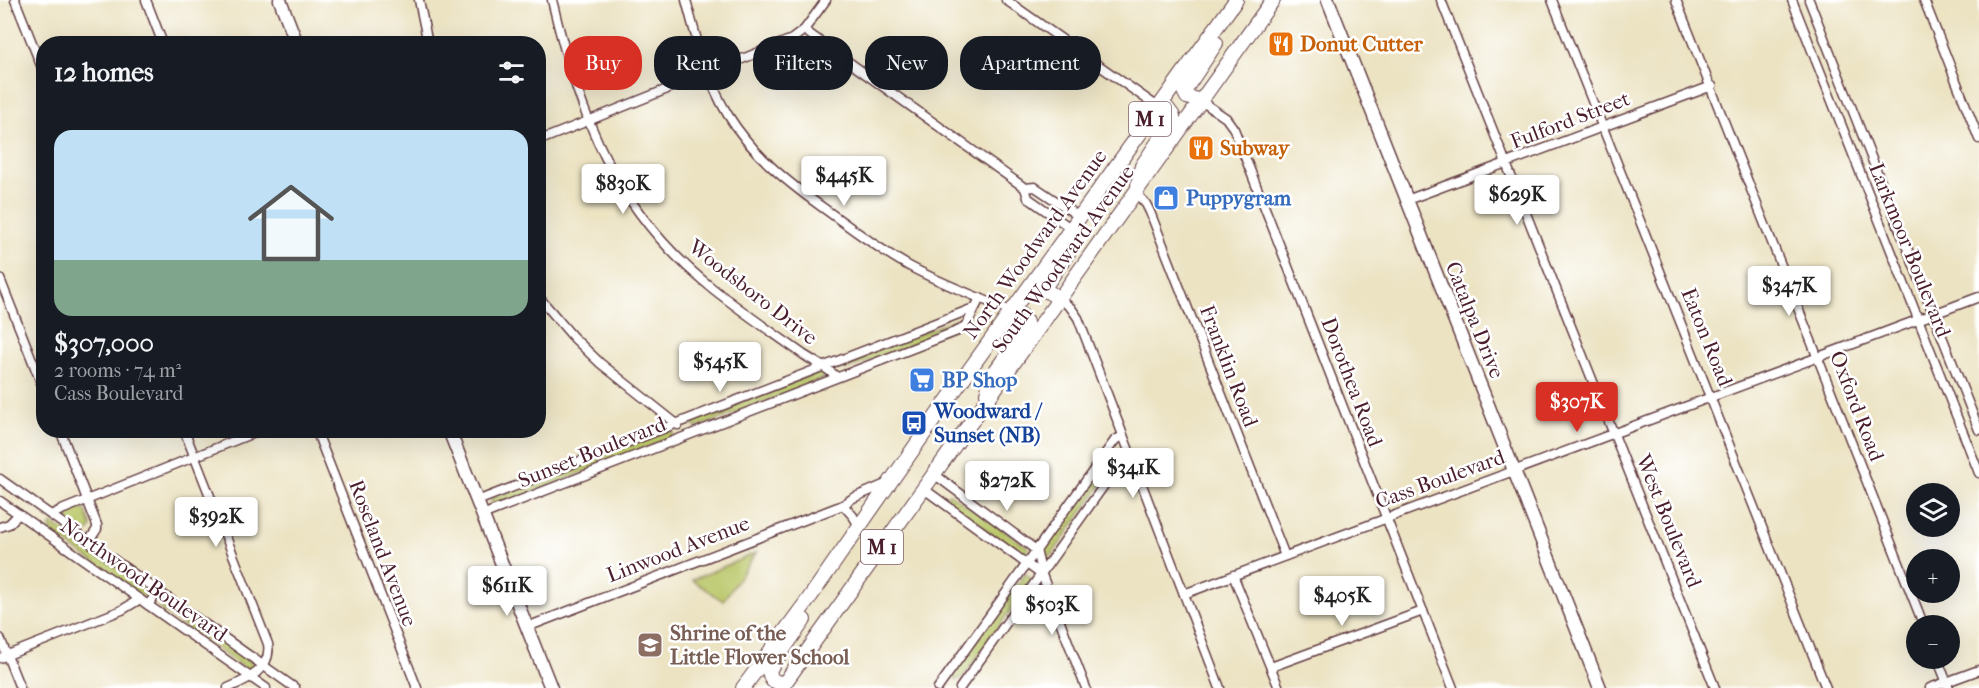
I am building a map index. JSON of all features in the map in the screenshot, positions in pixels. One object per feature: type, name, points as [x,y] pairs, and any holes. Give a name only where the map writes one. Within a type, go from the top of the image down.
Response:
[{"type":"main road","name":"North Woodward Avenue","points":[[743,688],[1236,0]]},
{"type":"main road","points":[[1201,101],[1187,97],[1184,91],[1234,17],[1241,0]]},
{"type":"main road","name":"South Woodward Avenue","points":[[783,685],[1273,0]]},
{"type":"main road","points":[[1136,193],[1142,166],[1173,120],[1167,108],[1158,108]]},
{"type":"main road","points":[[1060,299],[1047,291],[1046,285],[1069,250],[1072,229]]},
{"type":"main road","points":[[983,406],[994,373],[1026,329],[1026,322],[1021,315],[1013,312]]},
{"type":"main road","points":[[783,685],[775,682],[769,672],[804,621],[808,600]]},
{"type":"street","points":[[15,0],[36,53]]},
{"type":"street","points":[[146,0],[160,36]]},
{"type":"street","points":[[280,0],[294,36]]},
{"type":"street","points":[[419,0],[426,36]]},
{"type":"street","name":"Woodsboro Drive","points":[[552,0],[588,122],[625,194],[648,225],[690,270],[713,289],[837,377]]},
{"type":"street","points":[[686,0],[698,36]]},
{"type":"street","points":[[741,61],[792,39],[804,30],[825,0]]},
{"type":"street","points":[[1006,0],[1158,108]]},
{"type":"street","name":"Catalpa Drive","points":[[1328,0],[1600,688]]},
{"type":"street","name":"West Boulevard","points":[[1441,0],[1715,688]]},
{"type":"street","name":"Eaton Road","points":[[1552,0],[1826,688]]},
{"type":"street","name":"Oxford Road","points":[[1676,0],[1920,615]]},
{"type":"street","name":"Larkmoor Boulevard","points":[[1792,0],[1979,473]]},
{"type":"street","name":"Larkmoor Boulevard","points":[[1809,0],[1979,430]]},
{"type":"street","points":[[1924,0],[1979,139]]},
{"type":"street","points":[[804,30],[1025,188],[1028,198],[1072,229]]},
{"type":"street","points":[[1822,74],[1837,68]]},
{"type":"street","name":"Fulford Street","points":[[1407,200],[1712,86]]},
{"type":"street","points":[[546,138],[669,90]]},
{"type":"street","points":[[717,90],[735,125],[761,157],[782,177],[891,256],[910,267],[1013,312]]},
{"type":"street","name":"Dorothea Road","points":[[1201,101],[1226,118],[1233,129],[1453,688]]},
{"type":"street","points":[[1025,188],[1035,187],[1080,217]]},
{"type":"street","name":"Franklin Road","points":[[1136,193],[1150,212],[1285,556]]},
{"type":"street","points":[[0,279],[36,370]]},
{"type":"street","name":"Cass Boulevard","points":[[1184,594],[1979,297]]},
{"type":"street","name":"Sunset Boulevard","points":[[482,515],[960,330],[967,324],[980,298]]},
{"type":"street","points":[[1060,299],[1078,318],[1220,688]]},
{"type":"street","points":[[546,305],[573,337],[600,363],[677,424],[686,435]]},
{"type":"street","name":"Sunset Boulevard","points":[[477,501],[974,308]]},
{"type":"street","points":[[942,686],[1115,440],[1123,436]]},
{"type":"street","points":[[63,438],[97,525],[89,542]]},
{"type":"street","points":[[187,438],[268,644],[264,666],[252,678],[228,688]]},
{"type":"street","points":[[34,524],[48,513],[241,438]]},
{"type":"street","name":"Roseland Avenue","points":[[319,438],[417,688]]},
{"type":"street","points":[[452,438],[551,688]]},
{"type":"street","points":[[960,688],[1122,460],[1130,454]]},
{"type":"street","points":[[934,474],[1036,550],[1042,574],[1086,688]]},
{"type":"street","name":"Northwood Boulevard","points":[[0,479],[295,688]]},
{"type":"street","name":"Linwood Avenue","points":[[527,627],[843,505],[853,498],[889,483]]},
{"type":"street","points":[[924,489],[1042,574]]},
{"type":"street","name":"Northwood Boulevard","points":[[0,501],[266,688]]},
{"type":"street","points":[[843,505],[859,526]]},
{"type":"street","points":[[0,527],[9,524],[19,514]]},
{"type":"street","points":[[1233,575],[1279,688]]},
{"type":"street","points":[[148,605],[159,590]]},
{"type":"street","points":[[3,656],[122,610],[140,599]]},
{"type":"street","points":[[1271,668],[1423,611]]},
{"type":"street","points":[[0,638],[3,656],[20,688]]},
{"type":"street","points":[[1941,669],[1948,685]]},
{"type":"street","points":[[1930,688],[1948,685],[1979,670]]},
{"type":"green space","points":[[961,317],[962,321],[953,329],[847,369],[842,368],[842,364]]},
{"type":"green space","points":[[821,371],[825,375],[822,379],[697,428],[693,426],[694,420]]},
{"type":"green space","points":[[670,430],[674,434],[671,438],[496,506],[491,503],[492,498]]},
{"type":"green space","points":[[1110,453],[1118,454],[1118,461],[1051,556],[1044,556],[1041,550]]},
{"type":"green space","points":[[950,494],[1028,547],[1028,554],[1023,557],[948,503],[947,495]]},
{"type":"green space","points":[[80,508],[86,511],[91,525],[91,529],[87,532],[83,532],[66,519],[68,512]]},
{"type":"green space","points":[[53,524],[146,588],[149,591],[147,595],[142,596],[52,533],[50,527]]},
{"type":"green space","points":[[756,553],[723,601],[692,580]]},
{"type":"green space","points":[[1025,574],[1031,581],[963,677],[956,680],[952,675],[954,671]]},
{"type":"green space","points":[[160,601],[165,601],[252,662],[252,668],[247,670],[159,608]]},
{"type":"place","name":"Donut Cutter","points":[[1281,44]]},
{"type":"place","name":"Subway","points":[[1201,148]]},
{"type":"place","name":"Puppygram","points":[[1166,198]]},
{"type":"place","name":"BP Shop","points":[[922,380]]},
{"type":"place","name":"Woodward / Sunset (NB)","points":[[914,423]]},
{"type":"place","name":"Shrine of the Little Flower School","points":[[650,645]]}]
